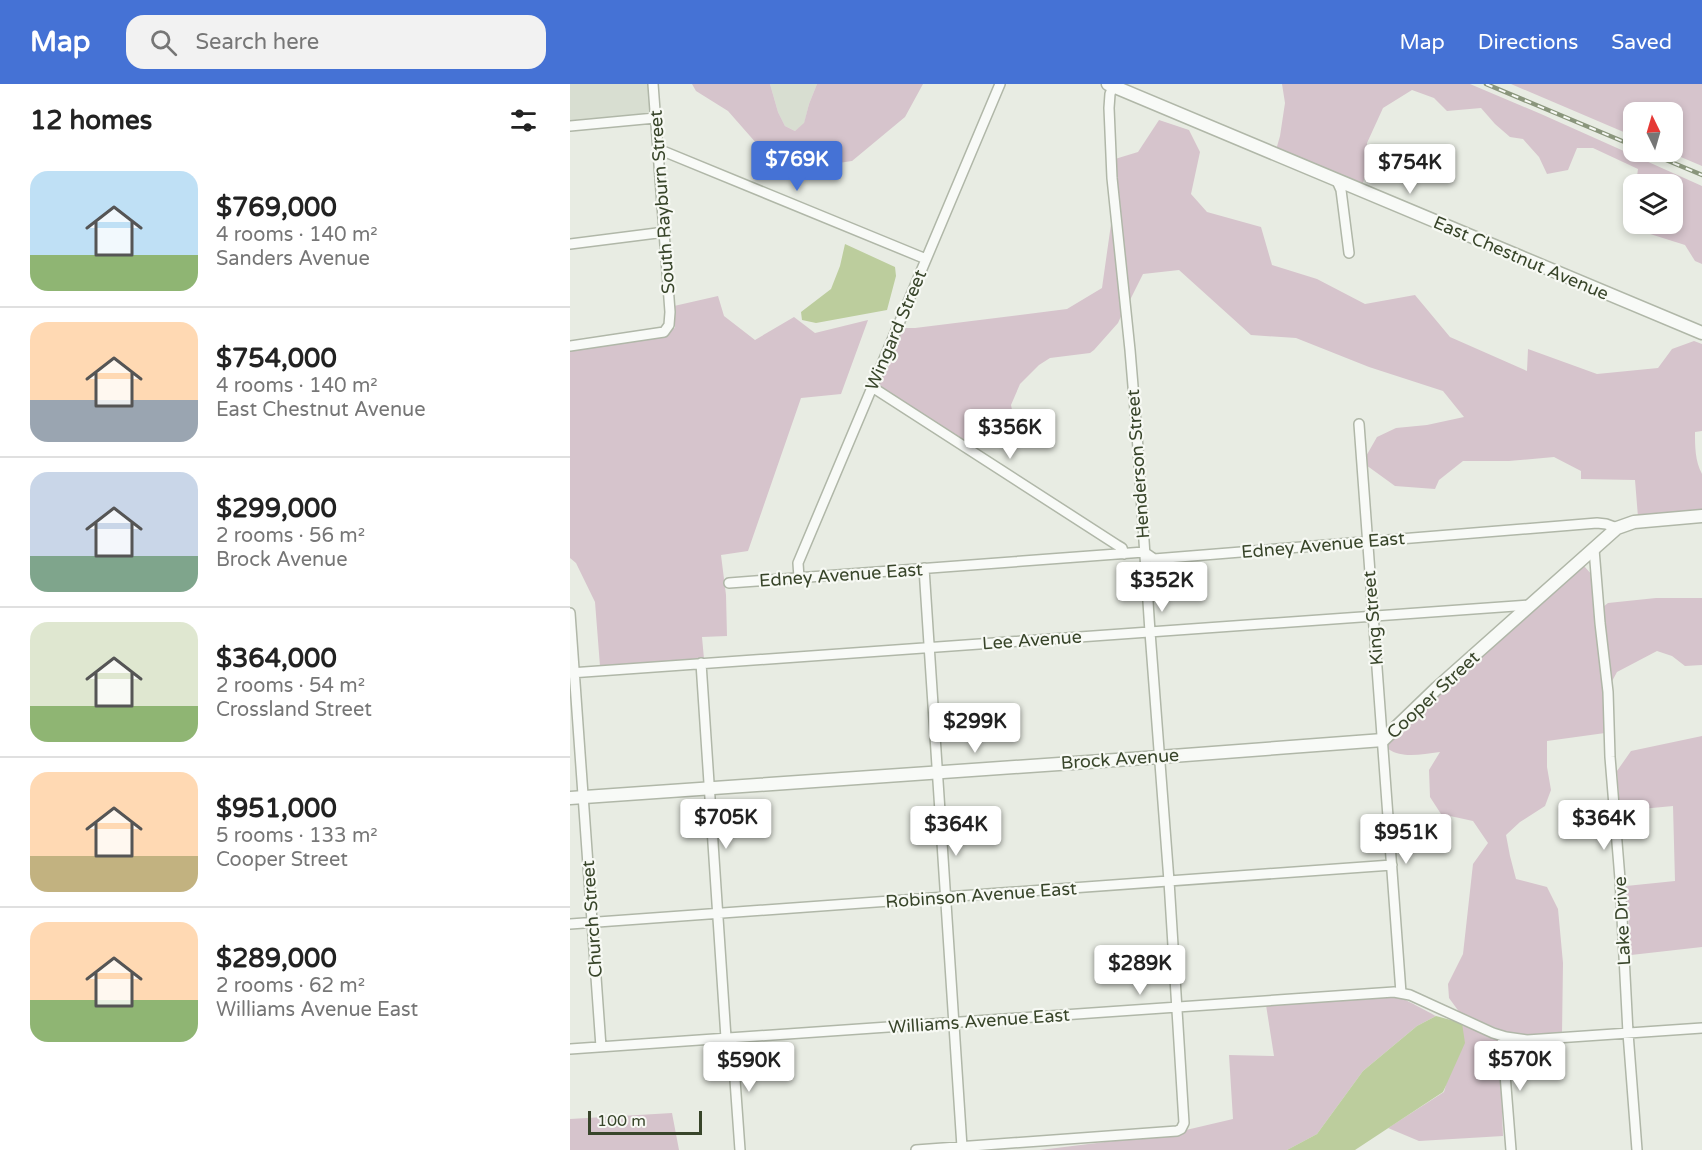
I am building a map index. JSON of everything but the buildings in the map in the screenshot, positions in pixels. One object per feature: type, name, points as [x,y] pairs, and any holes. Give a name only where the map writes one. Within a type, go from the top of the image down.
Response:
[{"type":"street","name":"South Rayburn Street","points":[[570,346],[664,332],[669,326],[665,232],[652,84]]},
{"type":"street","name":"Wingard Street","points":[[799,578],[798,563],[1000,84]]},
{"type":"street","name":"East Chestnut Avenue","points":[[1110,85],[1702,333]]},
{"type":"street","name":"Henderson Street","points":[[962,1147],[1177,1131],[1181,1129],[1185,1118],[1130,350],[1112,178],[1110,85]]},
{"type":"street","points":[[570,126],[655,118]]},
{"type":"street","points":[[658,149],[926,259]]},
{"type":"street","points":[[1337,181],[1341,190],[1349,252]]},
{"type":"street","points":[[570,244],[665,232]]},
{"type":"street","points":[[872,387],[1122,548],[1124,554]]},
{"type":"street","name":"King Street","points":[[1359,424],[1383,740]]},
{"type":"street","name":"Edney Avenue East","points":[[729,583],[1144,552],[1154,559],[1597,523],[1617,528],[1634,522],[1702,516]]},
{"type":"street","name":"Cooper Street","points":[[1401,993],[1383,740],[1437,688],[1617,528]]},
{"type":"street","name":"Lake Drive","points":[[1594,549],[1608,692],[1610,757],[1637,1150]]},
{"type":"street","points":[[916,1150],[962,1147],[924,568]]},
{"type":"street","name":"Lee Avenue","points":[[572,672],[1530,605]]},
{"type":"street","name":"Church Street","points":[[570,613],[576,797],[592,922],[601,1047]]},
{"type":"street","points":[[701,663],[717,914],[740,1150]]},
{"type":"street","name":"Brock Avenue","points":[[576,797],[1383,740]]},
{"type":"street","name":"Robinson Avenue East","points":[[570,924],[1392,865]]},
{"type":"street","name":"Williams Avenue East","points":[[570,1049],[1401,993],[1502,1036],[1527,1040],[1702,1028]]},
{"type":"street","points":[[1502,1036],[1511,1150]]},
{"type":"shaded area","points":[[570,84],[649,84],[651,114],[570,121]]},
{"type":"shaded area","points":[[692,84],[770,84],[778,112],[785,126],[795,131],[804,123],[817,84],[923,84],[905,117],[852,161],[812,167],[764,152],[728,111],[696,91]]},
{"type":"shaded area","points":[[770,84],[817,84],[804,124],[795,131],[785,126],[778,112]]},
{"type":"shaded area","points":[[1282,84],[1470,84],[1623,151],[1623,162],[1593,148],[1577,148],[1568,170],[1547,174],[1539,157],[1523,139],[1510,137],[1481,108],[1447,111],[1434,98],[1412,90],[1383,108],[1367,143],[1367,168],[1362,187],[1276,150],[1285,103]]},
{"type":"shaded area","points":[[1511,84],[1702,84],[1702,166],[1683,158],[1683,102],[1623,102],[1623,132]]},
{"type":"shaded area","points":[[1159,120],[1189,130],[1200,152],[1191,194],[1207,212],[1261,227],[1272,265],[1317,279],[1365,304],[1415,295],[1450,337],[1527,371],[1528,349],[1597,374],[1658,368],[1672,349],[1694,341],[1702,344],[1702,431],[1695,432],[1695,448],[1702,474],[1702,511],[1638,517],[1635,480],[1581,479],[1581,471],[1554,457],[1509,461],[1463,461],[1439,480],[1435,489],[1395,486],[1366,465],[1365,458],[1377,437],[1396,428],[1427,425],[1464,417],[1443,391],[1369,367],[1296,338],[1251,335],[1179,270],[1143,274],[1129,302],[1115,159],[1138,152]]},
{"type":"shaded area","points":[[1623,162],[1648,162],[1675,174],[1637,174],[1638,169]]},
{"type":"shaded area","points":[[1683,178],[1702,186],[1702,264],[1695,261],[1685,245],[1650,234],[1683,234]]},
{"type":"shaded area","points":[[1112,217],[1122,314],[1118,323],[1090,353],[1050,358],[1039,365],[1020,384],[1011,405],[1014,420],[1009,432],[988,442],[965,442],[877,385],[888,368],[902,328],[1067,309],[1102,288]]},
{"type":"shaded area","points":[[845,244],[895,267],[896,276],[887,310],[816,323],[802,320],[801,312],[831,289]]},
{"type":"shaded area","points":[[718,296],[724,316],[755,340],[794,317],[815,333],[868,320],[841,394],[801,398],[748,551],[721,555],[726,595],[727,636],[702,637],[704,659],[600,666],[595,602],[576,563],[570,558],[570,351],[664,336],[675,328],[674,306]]},
{"type":"shaded area","points":[[1584,566],[1593,576],[1604,693],[1605,733],[1547,741],[1547,767],[1551,790],[1545,806],[1520,822],[1506,835],[1516,879],[1547,887],[1558,909],[1563,963],[1562,1034],[1528,1036],[1506,1032],[1460,1013],[1449,998],[1448,984],[1463,954],[1473,864],[1488,843],[1473,821],[1441,814],[1430,797],[1429,770],[1440,752],[1400,754],[1388,749],[1387,742],[1484,652]]},
{"type":"shaded area","points":[[1656,598],[1702,598],[1702,665],[1685,666],[1672,656],[1657,651],[1617,672],[1611,683],[1603,607],[1608,603]]},
{"type":"shaded area","points":[[1702,736],[1702,947],[1631,955],[1626,886],[1675,881],[1673,806],[1620,811],[1617,771],[1631,751]]},
{"type":"shaded area","points":[[1397,997],[1436,1016],[1417,1026],[1363,1071],[1317,1134],[1287,1150],[1040,1150],[1182,1135],[1186,1130],[1233,1119],[1229,1055],[1274,1056],[1266,1005]]},
{"type":"shaded area","points":[[1436,1016],[1462,1023],[1465,1043],[1443,1092],[1355,1150],[1287,1150],[1317,1134],[1363,1071],[1417,1026]]},
{"type":"shaded area","points":[[1462,1023],[1499,1039],[1503,1136],[1419,1141],[1388,1128],[1444,1092]]},
{"type":"shaded area","points":[[672,1113],[679,1150],[570,1150],[570,1119]]},
{"type":"railway","points":[[1486,84],[1623,141]]},
{"type":"railway","points":[[1671,162],[1702,175]]}]
